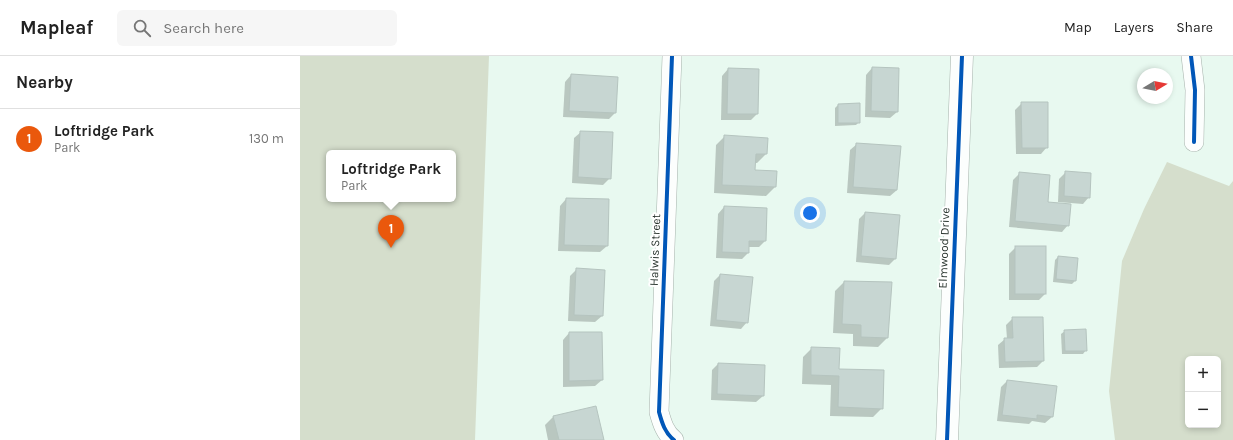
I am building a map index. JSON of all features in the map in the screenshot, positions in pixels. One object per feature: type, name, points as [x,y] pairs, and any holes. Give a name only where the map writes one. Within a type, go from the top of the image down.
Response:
[{"type":"street","name":"Halwis Street","points":[[672,56],[659,412],[663,426],[669,436],[674,440]]},
{"type":"street","name":"Elmwood Drive","points":[[946,440],[962,56]]},
{"type":"street","points":[[1191,56],[1195,90],[1194,142]]},
{"type":"green space","points":[[300,56],[489,56],[475,440],[300,440]]},
{"type":"green space","points":[[1167,162],[1229,186],[1233,181],[1233,440],[1115,440],[1109,391],[1122,261],[1144,209]]},
{"type":"building","points":[[872,67],[899,68],[898,112],[871,111]]},
{"type":"building","points":[[728,68],[759,69],[758,114],[727,114]]},
{"type":"building","points":[[571,74],[618,77],[616,113],[569,111]]},
{"type":"building","points":[[1021,102],[1048,102],[1048,148],[1022,148]]},
{"type":"building","points":[[860,103],[860,123],[838,123],[838,104]]},
{"type":"building","points":[[580,131],[613,132],[611,179],[578,177]]},
{"type":"building","points":[[724,135],[768,138],[767,154],[756,154],[755,170],[777,171],[776,187],[722,185]]},
{"type":"building","points":[[856,143],[901,146],[897,190],[853,187]]},
{"type":"building","points":[[1065,171],[1091,173],[1090,198],[1064,196]]},
{"type":"building","points":[[1019,172],[1050,175],[1048,202],[1071,204],[1069,226],[1015,221]]},
{"type":"building","points":[[566,198],[609,199],[608,246],[564,245]]},
{"type":"building","points":[[724,206],[767,208],[766,241],[749,241],[749,253],[722,252]]},
{"type":"building","points":[[865,212],[900,215],[896,259],[861,256]]},
{"type":"building","points":[[1015,246],[1046,246],[1046,294],[1015,294]]},
{"type":"building","points":[[1058,256],[1078,258],[1076,281],[1056,279]]},
{"type":"building","points":[[576,268],[605,270],[603,316],[574,315]]},
{"type":"building","points":[[720,274],[753,277],[748,323],[716,320]]},
{"type":"building","points":[[844,281],[892,282],[888,338],[861,337],[861,325],[842,324]]},
{"type":"building","points":[[1012,317],[1043,317],[1044,361],[1005,362],[1004,338],[1013,338]]},
{"type":"building","points":[[1086,329],[1087,351],[1065,351],[1064,330]]},
{"type":"building","points":[[569,332],[602,332],[603,380],[569,381]]},
{"type":"building","points":[[811,347],[840,348],[839,369],[884,370],[883,409],[838,407],[839,376],[811,375]]},
{"type":"building","points":[[718,363],[765,365],[764,396],[717,394]]},
{"type":"building","points":[[1007,380],[1057,386],[1053,417],[1037,415],[1037,419],[1002,415]]},
{"type":"building","points":[[596,406],[604,440],[559,440],[553,416]]},
{"type":"cycle path","points":[[672,56],[659,412],[666,431],[674,440]]},
{"type":"cycle path","points":[[947,440],[962,56]]},
{"type":"cycle path","points":[[1191,56],[1195,90],[1194,142]]},
{"type":"place","name":"Loftridge Park","points":[[391,248]]}]
